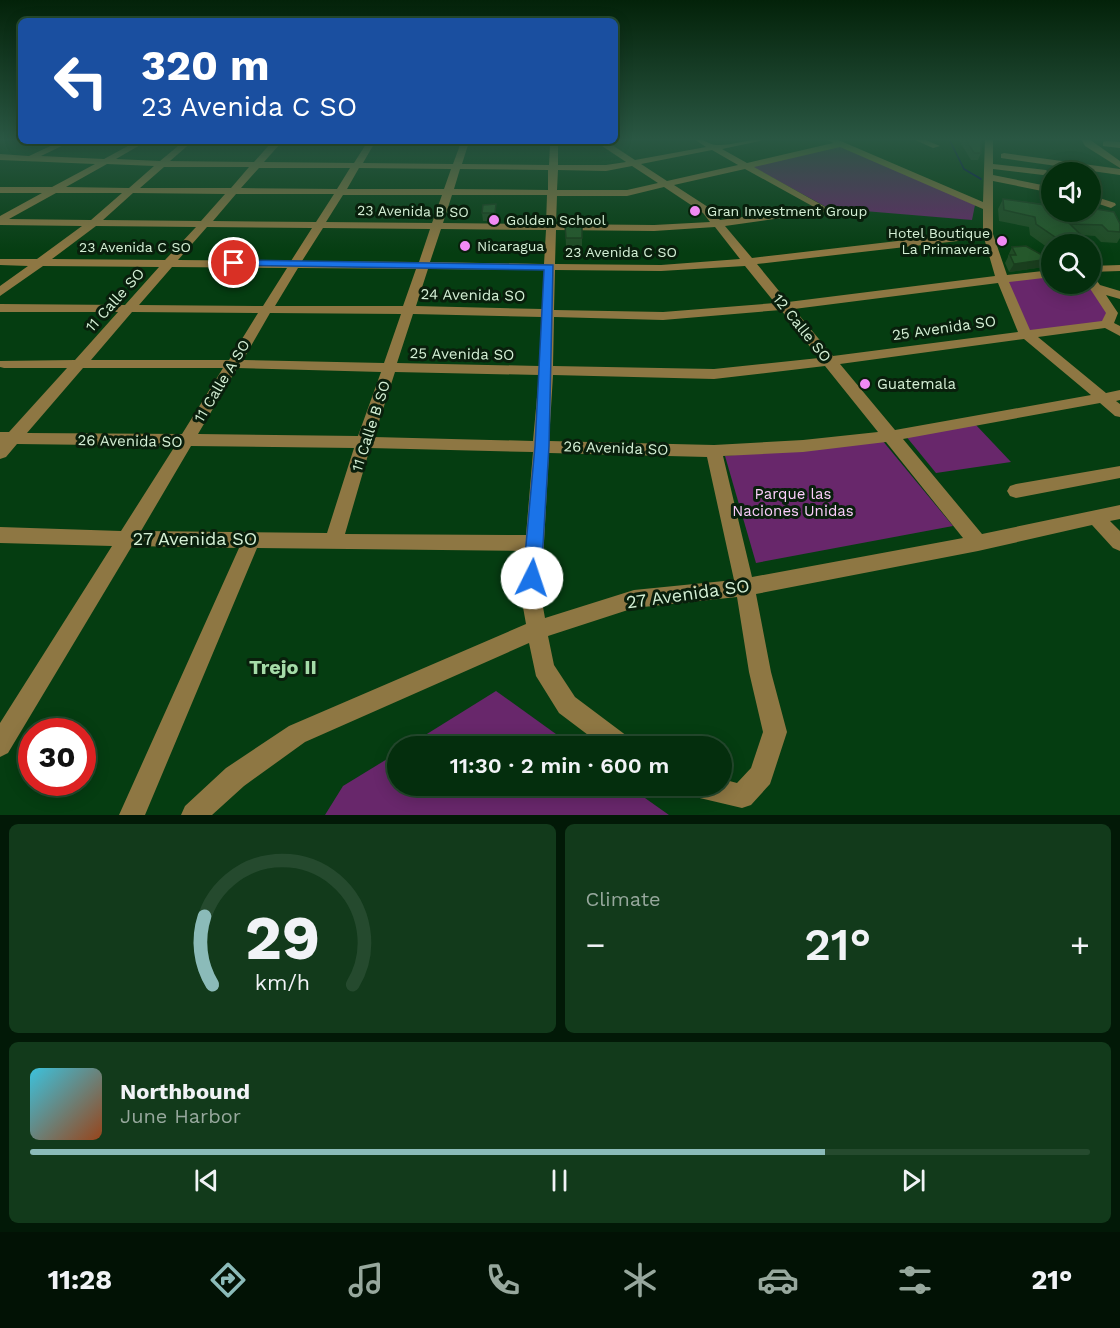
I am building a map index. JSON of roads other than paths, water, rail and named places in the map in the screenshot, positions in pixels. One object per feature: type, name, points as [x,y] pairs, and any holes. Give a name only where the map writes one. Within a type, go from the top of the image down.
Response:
[{"type":"street","points":[[0,221],[78,177]]},
{"type":"street","points":[[0,292],[93,223],[147,177]]},
{"type":"street","name":"11 Calle SO","points":[[0,453],[7,439],[79,364],[247,177]]},
{"type":"street","name":"11 Calle A SO","points":[[0,745],[349,177]]},
{"type":"street","name":"11 Calle B SO","points":[[334,541],[364,442],[453,177]]},
{"type":"street","points":[[552,177],[546,372],[531,596],[544,669],[567,705],[608,736]]},
{"type":"street","name":"12 Calle SO","points":[[655,177],[707,211],[978,543]]},
{"type":"street","points":[[0,190],[627,194],[702,177]]},
{"type":"street","name":"23 Avenida B SO","points":[[0,221],[654,228],[718,224],[824,208],[768,177]]},
{"type":"street","points":[[918,177],[987,207]]},
{"type":"street","points":[[988,177],[988,234],[1002,279],[1025,333],[1120,412]]},
{"type":"street","points":[[988,181],[1041,188]]},
{"type":"street","points":[[1101,202],[1111,205]]},
{"type":"street","name":"23 Avenida C SO","points":[[0,261],[661,268],[748,262],[988,234]]},
{"type":"street","points":[[1101,269],[1120,268]]},
{"type":"street","name":"24 Avenida SO","points":[[0,308],[409,310],[663,316],[785,306],[1041,274]]},
{"type":"street","points":[[1101,287],[1120,295]]},
{"type":"street","points":[[1100,294],[1112,313],[1107,324],[1120,332]]},
{"type":"street","name":"25 Avenida SO","points":[[4,364],[233,364],[714,374],[1107,324]]},
{"type":"street","name":"26 Avenida SO","points":[[7,439],[364,442],[714,451],[803,446],[890,436],[1120,394]]},
{"type":"street","points":[[714,451],[745,587],[760,672],[775,732],[761,775],[742,796],[732,794]]},
{"type":"street","points":[[1016,491],[1120,472]]},
{"type":"street","name":"27 Avenida SO","points":[[194,815],[235,777],[297,734],[536,630],[634,599],[745,587],[978,543],[1120,512]]},
{"type":"street","points":[[1096,518],[1120,543]]},
{"type":"street","name":"27 Avenida SO","points":[[0,535],[125,539],[252,538],[534,543]]},
{"type":"street","points":[[132,815],[252,538]]},
{"type":"place","name":"Gran Investment Group","points":[[695,211]]},
{"type":"place","name":"Golden School","points":[[494,220]]},
{"type":"place","name":"Hotel Boutique La Primavera","points":[[1002,241]]},
{"type":"place","name":"Nicaragua","points":[[465,246]]},
{"type":"place","name":"Guatemala","points":[[865,384]]},
{"type":"district","name":"Trejo II","points":[[283,667]]},
{"type":"park label","name":"Parque las Naciones Unidas","points":[[793,502]]}]
